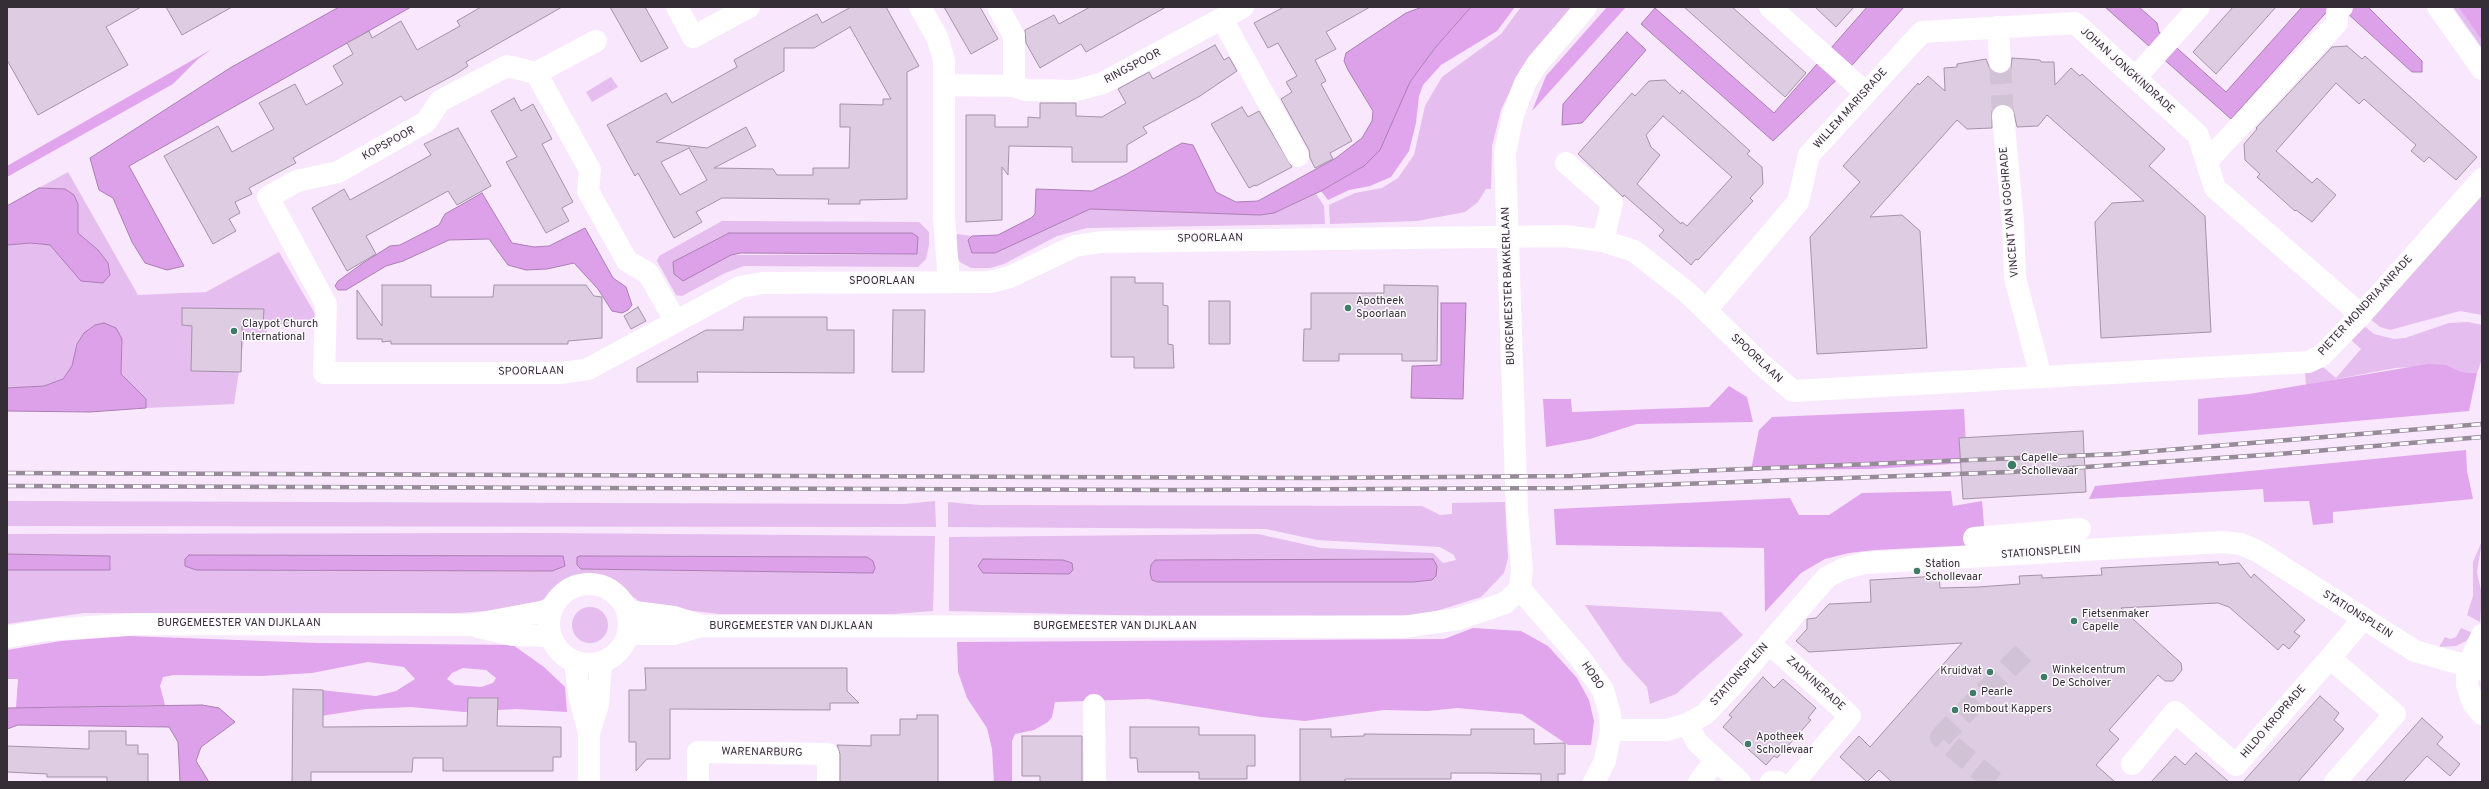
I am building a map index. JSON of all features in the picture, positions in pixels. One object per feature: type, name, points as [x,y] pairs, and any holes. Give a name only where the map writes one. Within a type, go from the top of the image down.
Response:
[{"type":"street","points":[[676,7],[693,37],[749,7]]},
{"type":"street","points":[[920,7],[937,37],[944,60],[944,218],[948,282]]},
{"type":"street","points":[[998,7],[1014,36],[1014,86]]},
{"type":"street","name":"RINGSPOOR","points":[[944,85],[1014,86],[1026,90],[1074,91],[1103,83],[1243,7]]},
{"type":"street","name":"BURGEMEESTER BAKKERLAAN","points":[[1520,589],[1522,569],[1517,512],[1506,236],[1505,154],[1513,115],[1525,84],[1537,64],[1586,7]]},
{"type":"street","points":[[1770,7],[1866,93]]},
{"type":"street","points":[[2136,77],[2199,7]]},
{"type":"street","points":[[2207,161],[2337,22],[2337,12],[2342,7]]},
{"type":"street","points":[[2438,7],[2482,69]]},
{"type":"street","points":[[1222,19],[1298,156]]},
{"type":"street","name":"JOHAN JONGKINDRADE","points":[[1998,27],[2075,23],[2198,135],[2215,188],[2361,315]]},
{"type":"street","points":[[1998,27],[2000,62]]},
{"type":"street","name":"WILLEM MARISRADE","points":[[1706,310],[1798,202],[1809,155],[1922,32],[1998,27]]},
{"type":"street","points":[[596,41],[536,73],[590,170],[588,191],[628,261],[648,273],[675,320]]},
{"type":"street","name":"KOPSPOOR","points":[[287,233],[268,197],[297,181],[338,172],[426,122],[440,101],[507,66],[536,73]]},
{"type":"street","name":"VINCENT VAN GOGHRADE","points":[[2003,116],[2013,221],[2015,278],[2041,377]]},
{"type":"street","points":[[1566,163],[1612,203],[1603,241]]},
{"type":"street","name":"PIETER MONDRIAANRADE","points":[[2041,377],[2308,362],[2321,356],[2361,315],[2482,179]]},
{"type":"street","name":"SPOORLAAN","points":[[287,233],[326,304],[324,373],[562,373],[588,369],[675,320],[740,287],[763,283],[990,282],[1010,277],[1075,246],[1101,242],[1564,236],[1603,241],[1634,251],[1688,293],[1760,363],[1793,391],[2041,377]]},
{"type":"street","name":"STATIONSPLEIN","points":[[1974,538],[2080,529]]},
{"type":"street","name":"STATIONSPLEIN","points":[[1611,730],[1667,730],[1686,724],[1705,714],[1732,686],[1827,577],[1843,569],[1864,563],[2222,542],[2241,544],[2259,552],[2415,651],[2475,669]]},
{"type":"street","points":[[585,584],[602,586],[617,596],[627,611],[628,634],[626,642],[615,655],[601,663],[588,664],[575,662],[557,649],[550,636],[549,623],[551,610],[555,602],[568,590],[585,584]]},
{"type":"street","name":"BURGEMEESTER VAN DIJKLAAN","points":[[628,634],[674,634],[702,626],[1403,628],[1458,619],[1505,603],[1520,589]]},
{"type":"street","name":"HOBO","points":[[1520,589],[1580,658],[1603,690],[1610,714],[1611,730],[1605,761],[1594,782]]},
{"type":"street","name":"BURGEMEESTER VAN DIJKLAAN","points":[[7,637],[46,630],[137,624],[471,625],[551,610]]},
{"type":"street","name":"BURGEMEESTER VAN DIJKLAAN","points":[[627,611],[674,617],[702,626]]},
{"type":"street","points":[[2335,782],[2395,714],[2330,658],[2363,619]]},
{"type":"street","name":"BURGEMEESTER VAN DIJKLAAN","points":[[471,625],[512,635],[550,636]]},
{"type":"street","points":[[2482,635],[2475,669],[2467,685],[2473,703],[2482,714]]},
{"type":"street","name":"ZADKINERADE","points":[[1769,643],[1850,716],[1794,782]]},
{"type":"street","name":"HILDO KROPRADE","points":[[2132,764],[2175,712],[2236,765],[2330,658]]},
{"type":"street","points":[[575,662],[579,694],[589,733],[589,782]]},
{"type":"street","points":[[589,733],[598,705],[601,663]]},
{"type":"street","points":[[1094,705],[1095,782]]},
{"type":"street","points":[[1686,724],[1697,742],[1715,761],[1740,782]]},
{"type":"street","name":"WARENARBURG","points":[[698,782],[698,752],[828,754],[828,782]]},
{"type":"street","points":[[1699,782],[1715,761]]},
{"type":"street","points":[[1771,782],[1778,782]]},
{"type":"shaded area","points":[[339,7],[411,7],[129,166],[184,266],[167,270],[145,263],[132,242],[113,198],[99,190],[90,158],[230,68]]},
{"type":"shaded area","points":[[1422,7],[1471,7],[1435,48],[1410,82],[1380,150],[1364,166],[1321,191],[1274,213],[1260,215],[1090,209],[995,253],[972,253],[968,240],[972,236],[998,235],[1031,218],[1035,214],[1036,189],[1092,191],[1125,175],[1182,143],[1193,145],[1216,192],[1236,202],[1258,201],[1336,158],[1362,138],[1372,121],[1373,111],[1348,70],[1344,61],[1346,53],[1406,13]]},
{"type":"shaded area","points":[[1471,7],[1515,7],[1497,31],[1441,65],[1423,85],[1419,96],[1416,123],[1409,151],[1391,177],[1370,186],[1349,190],[1328,200],[1321,191],[1364,166],[1410,82],[1435,48]]},
{"type":"shaded area","points":[[1521,7],[1571,7],[1520,70],[1501,110],[1492,146],[1491,189],[1486,189],[1478,202],[1465,212],[1417,221],[1330,224],[1329,205],[1355,193],[1382,188],[1398,178],[1414,155],[1425,106],[1442,77],[1501,34]]},
{"type":"shaded area","points":[[1607,7],[1626,7],[1532,111],[1546,76]]},
{"type":"shaded area","points":[[1867,7],[1904,7],[1854,63],[1773,141],[1641,24],[1655,8],[1774,113]]},
{"type":"shaded area","points":[[2105,7],[2139,7],[2157,23],[2159,32],[2226,92],[2302,7],[2331,7],[2231,119]]},
{"type":"shaded area","points":[[2353,7],[2368,7],[2422,61],[2422,72],[2412,72],[2347,13]]},
{"type":"shaded area","points":[[2453,7],[2458,7],[2467,19],[2482,41],[2482,48]]},
{"type":"shaded area","points":[[2458,7],[2482,7],[2482,41],[2467,19]]},
{"type":"shaded area","points":[[1627,32],[1646,50],[1582,123],[1562,125],[1563,104]]},
{"type":"shaded area","points":[[212,49],[198,59],[173,84],[7,177],[7,166]]},
{"type":"shaded area","points":[[611,77],[618,87],[592,102],[586,92]]},
{"type":"shaded area","points":[[68,172],[138,295],[206,292],[279,252],[321,324],[268,324],[266,337],[245,332],[234,404],[146,408],[146,399],[121,374],[122,339],[77,344],[72,366],[63,379],[44,386],[7,388],[7,245],[31,243],[50,245],[59,255],[110,275],[108,263],[98,250],[77,233],[78,204],[65,189],[39,188]]},
{"type":"shaded area","points":[[39,188],[65,189],[74,195],[78,204],[78,233],[98,250],[108,263],[110,275],[103,283],[81,281],[50,245],[31,243],[7,245],[7,206]]},
{"type":"shaded area","points":[[2482,191],[2482,315],[2460,311],[2390,330],[2380,327],[2369,318]]},
{"type":"shaded area","points":[[482,193],[512,243],[534,247],[549,246],[585,228],[613,278],[626,287],[632,305],[628,310],[622,313],[612,311],[598,289],[574,263],[547,269],[526,270],[508,265],[489,239],[449,240],[403,261],[386,266],[346,290],[338,290],[335,286],[338,281],[363,263],[390,246],[400,245],[439,225],[445,214]]},
{"type":"shaded area","points":[[1316,194],[1324,206],[1325,224],[1087,228],[1057,236],[1004,264],[990,268],[971,268],[960,262],[955,255],[957,234],[972,236],[968,240],[995,253],[1090,209],[1260,215],[1274,213]]},
{"type":"shaded area","points":[[722,221],[919,222],[929,232],[929,245],[926,259],[918,267],[744,266],[725,273],[682,296],[676,295],[657,261],[659,256]],"holes":[[[729,233],[912,233],[918,237],[917,254],[731,255]]]},
{"type":"shaded area","points":[[729,233],[912,233],[918,237],[917,254],[741,253],[731,255],[683,281],[674,274],[673,262]]},
{"type":"shaded area","points":[[1441,303],[1466,303],[1463,399],[1411,398],[1412,366],[1441,365]]},
{"type":"shaded area","points":[[2468,322],[2482,325],[2482,359],[2477,373],[2462,372],[2447,365],[2395,368],[2306,385],[2305,372],[2323,367],[2336,378],[2361,349],[2350,339],[2363,325],[2374,334],[2394,339],[2405,338],[2449,323]]},
{"type":"shaded area","points":[[104,323],[116,328],[122,339],[121,374],[146,399],[146,408],[90,412],[7,411],[7,388],[44,386],[63,379],[72,366],[77,344],[84,333],[95,325]]},
{"type":"shaded area","points":[[2428,364],[2447,365],[2462,372],[2477,373],[2469,411],[2198,435],[2198,399],[2249,394]]},
{"type":"shaded area","points":[[1729,386],[1747,397],[1753,422],[1637,424],[1590,439],[1546,447],[1543,399],[1571,399],[1572,412],[1709,407]]},
{"type":"shaded area","points":[[1964,409],[1967,463],[1871,469],[1751,470],[1759,430],[1772,417]]},
{"type":"shaded area","points":[[2466,450],[2467,471],[2473,499],[2333,512],[2333,523],[2313,525],[2309,501],[2264,502],[2263,489],[2089,499],[2095,486]]},
{"type":"shaded area","points":[[1951,491],[1953,506],[1982,501],[1984,525],[1975,545],[1875,550],[1849,553],[1825,559],[1801,573],[1765,612],[1764,548],[1556,545],[1554,509],[1790,498],[1799,515],[1829,515],[1862,493]]},
{"type":"shaded area","points":[[7,501],[905,504],[935,501],[936,527],[7,526]]},
{"type":"shaded area","points":[[948,502],[979,505],[1422,506],[1440,515],[1452,514],[1452,503],[1505,502],[1508,558],[1504,573],[1481,597],[1430,613],[1414,615],[1151,616],[949,611],[949,537],[1258,534],[1321,548],[1433,553],[1443,563],[1456,560],[1454,555],[1440,547],[1317,540],[1266,529],[948,527]],"holes":[[[983,559],[1063,560],[1072,563],[1073,570],[1069,574],[983,573]],[[1436,563],[1436,577],[1432,580],[1413,582],[1157,582],[1152,580],[1150,573],[1151,565]]]},
{"type":"shaded area","points":[[538,533],[935,536],[933,611],[893,614],[720,614],[657,607],[640,602],[609,579],[587,576],[568,581],[544,599],[526,608],[459,613],[84,613],[7,624],[7,570],[110,570],[111,561],[109,556],[7,554],[7,534]],"holes":[[[563,556],[565,566],[552,571],[196,570]],[[580,556],[867,557],[873,573],[582,569],[577,565],[577,558]]]},
{"type":"shaded area","points":[[2482,541],[2477,572],[2482,595],[2480,622],[2467,615],[2473,596],[2473,562]]},
{"type":"shaded area","points":[[7,554],[110,556],[110,570],[7,570]]},
{"type":"shaded area","points":[[189,555],[563,556],[565,566],[552,571],[196,570],[185,566],[185,559]]},
{"type":"shaded area","points":[[577,557],[867,557],[873,561],[875,568],[873,573],[581,569],[577,565]]},
{"type":"shaded area","points":[[983,559],[1063,560],[1072,563],[1073,570],[1069,574],[983,573],[978,566]]},
{"type":"shaded area","points":[[1433,559],[1437,566],[1436,576],[1432,580],[1413,582],[1157,582],[1152,580],[1150,573],[1151,565],[1155,560]]},
{"type":"shaded area","points":[[1585,605],[1721,612],[1743,635],[1676,694],[1650,704],[1647,687],[1623,661]]},
{"type":"shaded area","points":[[594,607],[603,612],[607,618],[607,632],[603,638],[594,643],[586,643],[577,638],[573,632],[572,621],[577,612],[583,608]]},
{"type":"shaded area","points":[[1473,628],[1521,631],[1548,646],[1577,678],[1589,700],[1594,721],[1591,745],[1568,745],[1522,714],[1457,708],[1428,711],[1384,710],[1305,721],[1261,717],[1148,699],[1055,702],[1052,717],[1048,722],[1034,730],[1015,734],[1012,741],[1012,782],[994,782],[992,749],[987,728],[967,698],[958,672],[957,642],[1444,639]]},
{"type":"shaded area","points":[[2461,628],[2473,633],[2466,641],[2456,646],[2439,647],[2445,637],[2450,639],[2456,637]]},
{"type":"shaded area","points":[[129,636],[318,643],[513,645],[544,667],[565,687],[567,712],[516,709],[464,712],[411,707],[366,709],[321,716],[321,690],[376,696],[396,691],[415,679],[404,667],[368,662],[312,673],[262,676],[174,675],[163,677],[160,686],[165,705],[16,708],[18,679],[7,679],[7,650],[61,641]],"holes":[[[463,668],[486,670],[496,678],[493,683],[481,687],[455,685],[447,679],[452,673]]]},
{"type":"shaded area","points":[[202,705],[219,708],[235,722],[201,747],[196,761],[209,782],[180,782],[178,742],[169,727],[18,725],[7,729],[7,708]]},
{"type":"building","points":[[7,7],[141,7],[106,27],[128,65],[38,115],[7,60]]},
{"type":"building","points":[[166,7],[232,7],[182,35]]},
{"type":"building","points":[[481,7],[562,7],[466,62],[468,66],[456,74],[405,101],[401,96],[293,158],[296,163],[249,188],[252,194],[235,202],[240,213],[229,219],[236,231],[213,244],[164,156],[218,126],[232,152],[274,129],[259,103],[295,84],[306,105],[343,84],[333,66],[353,54],[347,43],[369,31],[372,38],[401,21],[417,50],[460,26],[457,21]]},
{"type":"building","points":[[610,7],[645,7],[668,48],[641,62]]},
{"type":"building","points":[[851,7],[886,7],[919,66],[907,72],[907,199],[860,200],[860,204],[828,204],[829,199],[722,198],[696,212],[702,222],[674,238],[638,173],[635,176],[607,125],[666,93],[672,103],[737,67],[734,60],[817,14],[822,23]],"holes":[[[850,27],[891,99],[883,99],[883,105],[840,104],[840,127],[850,127],[849,168],[813,168],[813,175],[777,175],[773,169],[714,168],[756,146],[746,127],[707,148],[656,142],[784,71],[784,48],[814,48]],[[689,148],[707,180],[680,195],[661,162]]]},
{"type":"building","points":[[944,7],[980,7],[998,39],[971,54]]},
{"type":"building","points":[[1090,7],[1166,7],[1086,52],[1081,44],[1040,68],[1026,43],[1025,30],[1054,15],[1059,24]]},
{"type":"building","points":[[1284,7],[1370,7],[1326,32],[1336,49],[1315,60],[1326,81],[1321,84],[1352,141],[1330,153],[1333,159],[1315,168],[1310,158],[1309,150],[1281,99],[1292,92],[1286,82],[1297,76],[1278,43],[1268,48],[1254,23]]},
{"type":"building","points":[[1684,7],[1732,7],[1806,73],[1785,97]]},
{"type":"building","points":[[1815,7],[1854,7],[1836,27]]},
{"type":"building","points":[[2233,7],[2276,7],[2216,74],[2193,52]]},
{"type":"building","points":[[1215,45],[1224,60],[1229,57],[1237,71],[1200,96],[1143,127],[1147,133],[1127,145],[1127,162],[1072,162],[1072,147],[1009,146],[1008,175],[1002,167],[1002,220],[966,222],[966,115],[995,115],[995,127],[1028,127],[1028,117],[1040,118],[1040,103],[1076,103],[1076,116],[1102,117],[1126,103],[1118,89],[1149,72],[1153,79]]},
{"type":"building","points":[[2347,46],[2362,59],[2365,56],[2477,157],[2456,180],[2429,157],[2424,162],[2411,151],[2416,145],[2364,99],[2359,104],[2336,83],[2276,151],[2312,183],[2317,178],[2336,195],[2312,222],[2296,210],[2295,211],[2257,177],[2260,174],[2245,160],[2244,144],[2257,129],[2256,128],[2332,47]]},
{"type":"building","points":[[2012,58],[2040,60],[2041,62],[2054,62],[2055,85],[2071,68],[2080,76],[2082,74],[2165,149],[2149,166],[2205,216],[2211,332],[2101,338],[2095,222],[2112,203],[2144,201],[2047,115],[2038,126],[2017,127],[2013,109],[2002,104],[1996,106],[1992,111],[1992,128],[1967,129],[1957,120],[1870,217],[1902,215],[1920,231],[1927,348],[1817,354],[1810,237],[1860,182],[1843,166],[1918,83],[1919,85],[1928,76],[1945,91],[1944,68],[1957,67],[1957,64],[1986,59],[1990,69],[2001,74],[2011,68]]},
{"type":"building","points":[[1665,80],[1680,94],[1682,90],[1750,151],[1747,154],[1762,167],[1763,184],[1750,198],[1753,201],[1698,260],[1696,259],[1691,265],[1659,236],[1664,230],[1624,195],[1623,197],[1578,154],[1632,93],[1635,96],[1649,81]],"holes":[[[1663,116],[1732,177],[1687,226],[1682,222],[1681,224],[1637,184],[1660,155],[1651,147],[1646,135]]]},
{"type":"building","points":[[514,98],[521,111],[533,104],[552,139],[542,144],[573,202],[562,208],[569,221],[546,233],[506,162],[517,157],[491,111]]},
{"type":"building","points":[[1242,107],[1248,117],[1259,111],[1292,167],[1256,186],[1255,185],[1249,188],[1211,124]]},
{"type":"building","points":[[458,128],[491,186],[457,205],[448,191],[366,236],[376,254],[347,271],[312,208],[344,189],[350,200],[431,155],[424,144]]},
{"type":"building","points":[[1111,277],[1135,277],[1135,283],[1163,283],[1163,305],[1168,306],[1168,344],[1173,345],[1174,368],[1134,368],[1134,357],[1111,357]]},
{"type":"building","points":[[382,285],[431,285],[431,297],[493,297],[494,285],[586,285],[594,296],[602,297],[602,338],[568,341],[568,344],[391,344],[391,341],[382,342],[382,339],[357,339],[357,290],[382,326]]},
{"type":"building","points":[[1384,285],[1438,286],[1437,361],[1402,361],[1402,354],[1339,354],[1339,361],[1303,361],[1304,329],[1311,329],[1311,293],[1384,293]]},
{"type":"building","points":[[1209,301],[1230,301],[1230,344],[1209,344]]},
{"type":"building","points":[[638,307],[646,321],[631,329],[624,316]]},
{"type":"building","points":[[182,308],[264,309],[263,326],[242,326],[241,372],[191,371],[192,326],[182,325]]},
{"type":"building","points":[[893,310],[925,310],[924,372],[892,372]]},
{"type":"building","points":[[744,317],[827,317],[827,330],[854,330],[854,373],[697,372],[698,382],[637,382],[637,368],[706,330],[743,330]]},
{"type":"building","points":[[2083,431],[2086,492],[1963,499],[1959,438]]},
{"type":"building","name":"Winkelcentrum De Scholver","points":[[2218,562],[2219,565],[2239,563],[2251,578],[2254,574],[2305,620],[2294,632],[2300,636],[2289,649],[2283,644],[2278,650],[2229,607],[2218,603],[2121,608],[2181,663],[2182,670],[2173,681],[2165,681],[2158,675],[2109,730],[2119,739],[2096,765],[2115,782],[1892,782],[1879,770],[1867,782],[1840,757],[1859,736],[1870,747],[1962,643],[1809,652],[1796,641],[1807,629],[1807,619],[1816,618],[1829,604],[1871,602],[1870,580],[1939,576],[1940,588],[1978,587],[2020,584],[2019,576],[2042,575],[2042,578],[2102,575],[2101,568]]},
{"type":"building","points":[[645,668],[847,668],[847,691],[859,703],[830,703],[830,710],[670,709],[670,759],[647,759],[636,771],[636,742],[629,742],[629,690],[646,690]]},
{"type":"building","points":[[1763,677],[1774,688],[1783,679],[1816,708],[1808,718],[1811,720],[1777,758],[1774,756],[1766,765],[1723,727],[1732,717],[1729,715]]},
{"type":"building","points":[[293,689],[323,690],[323,727],[467,726],[468,698],[498,698],[497,726],[561,727],[561,757],[553,757],[553,771],[443,771],[443,758],[413,758],[412,772],[311,772],[311,782],[292,782]]},
{"type":"building","points":[[2320,696],[2339,713],[2334,720],[2344,729],[2298,782],[2243,782]]},
{"type":"building","points":[[917,715],[938,715],[938,782],[840,782],[840,754],[837,745],[871,746],[871,735],[900,735],[900,719],[917,719]]},
{"type":"building","points":[[2422,718],[2443,737],[2437,744],[2460,764],[2450,776],[2427,756],[2403,782],[2365,782]]},
{"type":"building","points":[[1130,727],[1199,727],[1199,735],[1255,735],[1255,766],[1247,766],[1247,779],[1199,779],[1199,772],[1138,772],[1137,758],[1130,758]]},
{"type":"building","points":[[1300,729],[1331,729],[1331,737],[1364,736],[1364,734],[1471,735],[1471,729],[1534,729],[1534,744],[1565,743],[1565,774],[1558,774],[1558,782],[1541,782],[1541,774],[1451,773],[1451,779],[1345,779],[1345,782],[1300,782]]},
{"type":"building","points":[[89,731],[126,731],[126,745],[138,745],[138,754],[148,754],[148,782],[107,782],[107,777],[47,777],[47,774],[7,772],[7,746],[89,749]]},
{"type":"building","points":[[1022,736],[1082,736],[1082,782],[1040,782],[1040,776],[1022,776]]},
{"type":"building","points":[[2196,753],[2229,782],[2151,782],[2175,756],[2185,765]]},
{"type":"tunnel","points":[[2000,62],[2003,116]]},
{"type":"tunnel","points":[[1994,782],[1941,737],[2025,651]]},
{"type":"railway","points":[[7,473],[1316,478],[1572,476],[2118,454],[2482,424]]},
{"type":"railway","points":[[7,486],[1181,490],[1572,488],[2011,472],[2279,454],[2482,437]]},
{"type":"place","name":"Apotheek Spoorlaan","points":[[1348,308]]},
{"type":"place","name":"Claypot Church International","points":[[234,331]]},
{"type":"place","name":"Capelle Schollevaar","points":[[2012,465]]},
{"type":"place","name":"Station Schollevaar","points":[[1917,571]]},
{"type":"place","name":"Fietsenmaker Capelle","points":[[2074,621]]},
{"type":"place","name":"Kruidvat","points":[[1990,672]]},
{"type":"place","name":"Winkelcentrum De Scholver","points":[[2044,677]]},
{"type":"place","name":"Pearle","points":[[1973,693]]},
{"type":"place","name":"Rombout Kappers","points":[[1955,710]]},
{"type":"place","name":"Apotheek Schollevaar","points":[[1748,744]]}]
